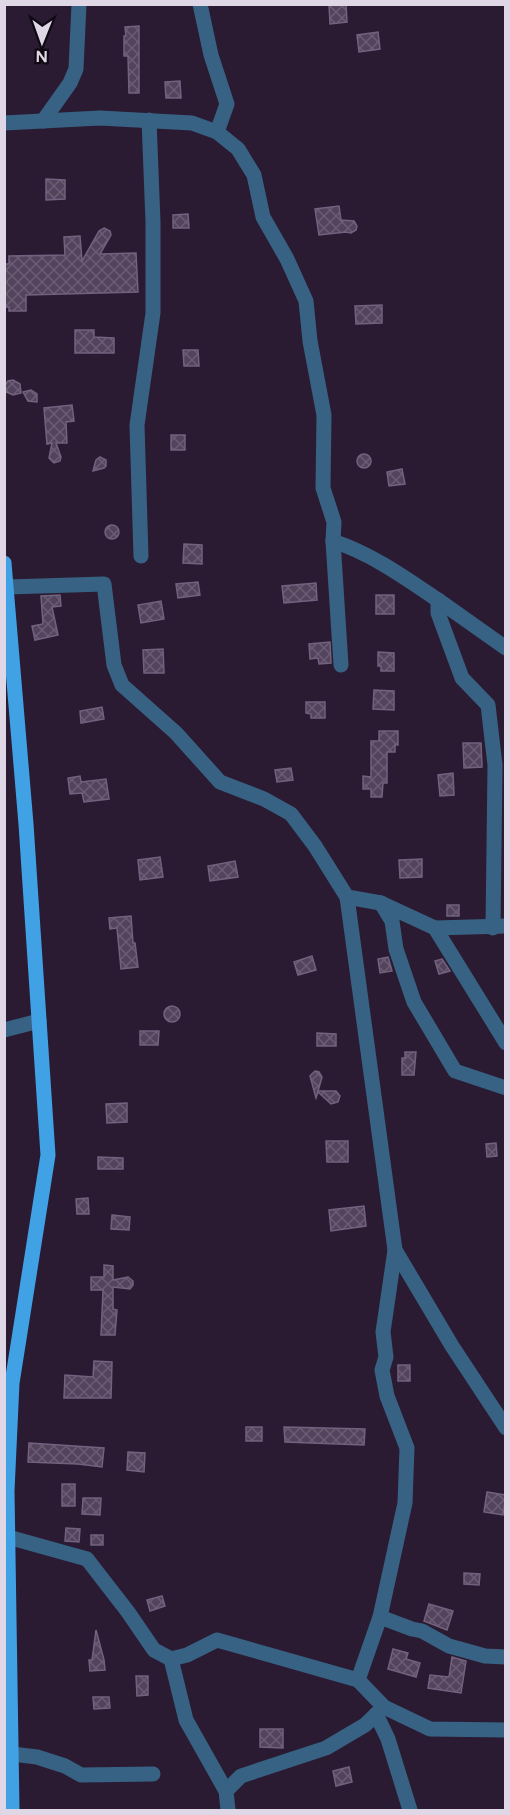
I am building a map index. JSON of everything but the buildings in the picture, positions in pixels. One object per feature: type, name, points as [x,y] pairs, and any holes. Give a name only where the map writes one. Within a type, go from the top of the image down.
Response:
[{"type":"main road","points":[[4,563],[8,587],[48,1155],[12,1383],[6,1492],[12,1754],[8,1771],[12,1810]]},
{"type":"street","points":[[43,121],[70,83],[76,69],[79,4]]},
{"type":"street","points":[[200,4],[211,55],[227,104],[217,132]]},
{"type":"street","points":[[4,123],[100,118],[192,123],[217,132],[238,149],[254,175],[263,217],[287,259],[306,301],[310,340],[324,415],[323,488],[334,522],[333,541],[341,665]]},
{"type":"street","points":[[141,556],[137,425],[153,313],[153,222],[149,120]]},
{"type":"street","points":[[333,541],[353,548],[384,564],[506,648]]},
{"type":"street","points":[[8,587],[104,584],[114,665],[122,685],[176,733],[220,782],[264,799],[291,814],[315,846],[347,897],[395,1250],[382,1332],[386,1357],[382,1370],[387,1396],[407,1448],[405,1503],[380,1617],[358,1680]]},
{"type":"street","points":[[347,897],[381,903],[435,928],[499,927],[495,765],[488,705],[462,678],[438,613],[438,600]]},
{"type":"street","points":[[381,903],[392,921],[396,950],[414,1002],[455,1071],[506,1088]]},
{"type":"street","points":[[435,928],[506,1043]]},
{"type":"street","points":[[4,1030],[39,1021]]},
{"type":"street","points":[[395,1250],[452,1346],[506,1428]]},
{"type":"street","points":[[8,1537],[87,1559],[154,1650],[171,1659],[187,1655],[217,1640],[358,1680],[380,1710],[410,1810]]},
{"type":"street","points":[[380,1617],[422,1631],[449,1646],[485,1656],[506,1657]]},
{"type":"street","points":[[171,1659],[186,1720],[226,1791],[228,1810]]},
{"type":"street","points":[[226,1791],[241,1776],[326,1748],[365,1725],[380,1710]]},
{"type":"street","points":[[380,1710],[430,1729],[506,1730]]},
{"type":"street","points":[[12,1754],[38,1757],[65,1766],[81,1775],[153,1774]]}]
